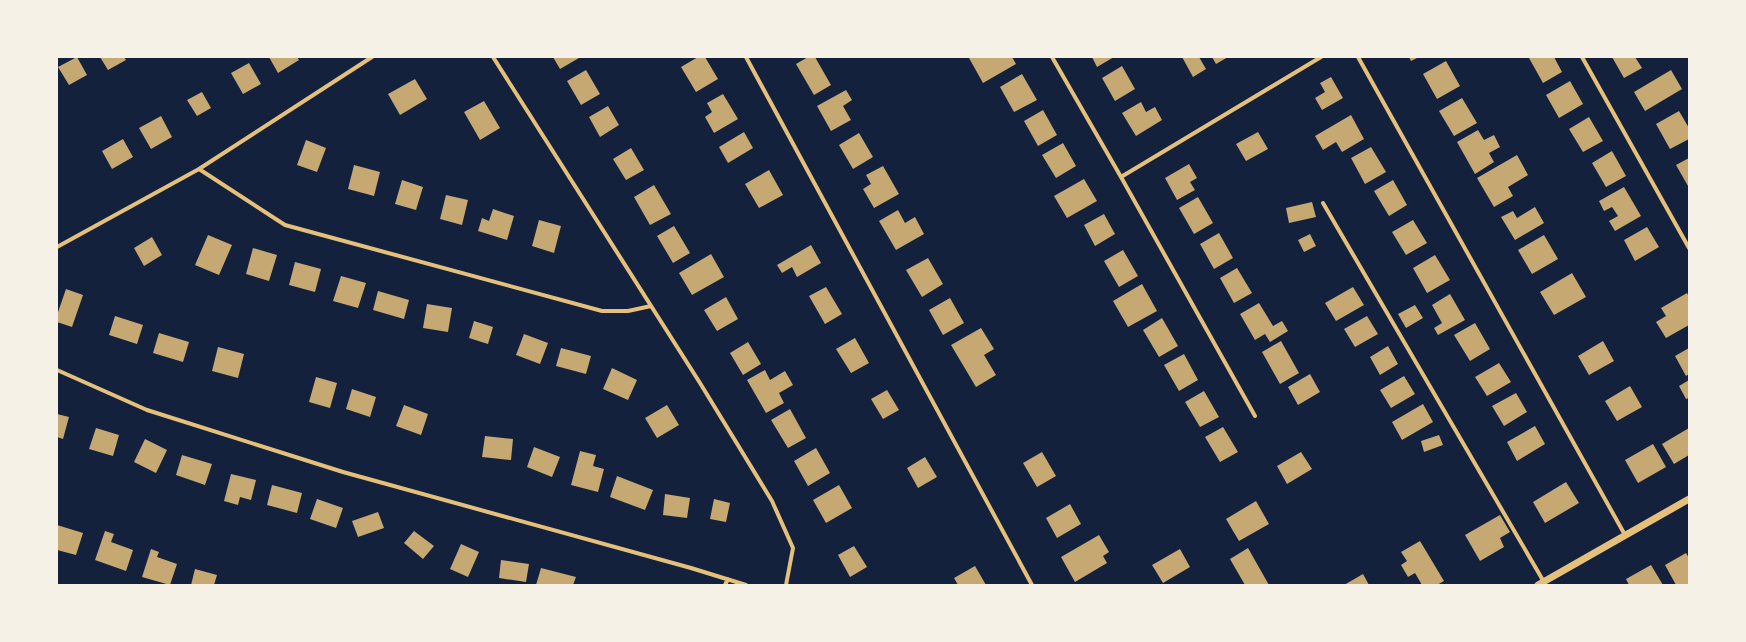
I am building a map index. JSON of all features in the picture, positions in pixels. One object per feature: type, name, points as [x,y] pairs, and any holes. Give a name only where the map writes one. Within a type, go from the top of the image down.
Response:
[{"type":"street","points":[[57,247],[199,169],[372,57]]},
{"type":"street","points":[[493,57],[651,306],[772,501],[793,548],[786,585]]},
{"type":"street","points":[[746,57],[1032,585]]},
{"type":"street","points":[[1052,57],[1255,416]]},
{"type":"street","points":[[1121,177],[1321,57]]},
{"type":"street","points":[[1358,57],[1625,535]]},
{"type":"street","points":[[1582,57],[1689,248]]},
{"type":"street","points":[[199,169],[285,225],[602,310],[628,311],[651,306]]},
{"type":"street","points":[[1323,203],[1541,583],[1689,499]]},
{"type":"street","points":[[57,370],[147,410],[343,472],[746,585]]},
{"type":"street","points":[[725,585],[728,579]]},
{"type":"building","points":[[77,57],[87,75],[69,85],[58,67]]},
{"type":"building","points":[[100,57],[124,57],[126,60],[108,70]]},
{"type":"building","points":[[269,57],[297,57],[299,60],[278,73]]},
{"type":"building","points":[[553,57],[578,57],[579,58],[560,69]]},
{"type":"building","points":[[698,57],[705,57],[718,79],[696,92],[681,67]]},
{"type":"building","points":[[808,57],[815,57],[831,85],[814,95],[796,64]]},
{"type":"building","points":[[1012,57],[1016,64],[983,83],[969,58]]},
{"type":"building","points":[[1092,57],[1114,57],[1097,67]]},
{"type":"building","points":[[1182,57],[1199,57],[1206,69],[1193,77]]},
{"type":"building","points":[[1212,57],[1228,57],[1216,64]]},
{"type":"building","points":[[1409,57],[1419,57],[1411,61]]},
{"type":"building","points":[[1554,57],[1562,72],[1543,83],[1529,58]]},
{"type":"building","points":[[1612,57],[1635,57],[1642,68],[1624,78]]},
{"type":"building","points":[[1446,61],[1460,86],[1437,99],[1423,74]]},
{"type":"building","points":[[249,63],[261,84],[243,94],[231,73]]},
{"type":"building","points":[[1122,66],[1135,89],[1115,101],[1102,78]]},
{"type":"building","points":[[586,70],[600,94],[581,105],[567,81]]},
{"type":"building","points":[[1671,70],[1682,89],[1645,111],[1634,92]]},
{"type":"building","points":[[1022,74],[1037,100],[1014,112],[1000,87]]},
{"type":"building","points":[[1331,77],[1343,98],[1322,110],[1315,98],[1325,92],[1320,83]]},
{"type":"building","points":[[415,79],[427,99],[400,115],[388,94]]},
{"type":"building","points":[[1570,81],[1583,104],[1559,118],[1546,95]]},
{"type":"building","points":[[846,90],[852,100],[843,106],[851,120],[831,131],[817,106]]},
{"type":"building","points":[[202,92],[211,108],[197,116],[187,100]]},
{"type":"building","points":[[723,94],[738,119],[714,133],[705,117],[712,112],[707,103]]},
{"type":"building","points":[[1462,98],[1477,123],[1454,136],[1439,111]]},
{"type":"building","points":[[484,101],[500,128],[480,140],[464,112]]},
{"type":"building","points":[[1141,102],[1146,112],[1155,107],[1162,120],[1136,136],[1122,113]]},
{"type":"building","points":[[608,106],[619,125],[600,137],[589,117]]},
{"type":"building","points":[[1043,110],[1057,135],[1038,146],[1024,121]]},
{"type":"building","points":[[1679,111],[1689,128],[1689,139],[1670,149],[1656,124]]},
{"type":"building","points":[[1351,115],[1364,139],[1342,152],[1336,142],[1323,150],[1315,136]]},
{"type":"building","points":[[161,116],[172,137],[151,149],[139,128]]},
{"type":"building","points":[[1589,117],[1603,141],[1583,152],[1569,129]]},
{"type":"building","points":[[1478,130],[1484,140],[1494,135],[1500,147],[1489,153],[1494,162],[1475,174],[1457,142]]},
{"type":"building","points":[[744,132],[753,148],[728,163],[719,147]]},
{"type":"building","points":[[1258,132],[1268,149],[1246,161],[1236,144]]},
{"type":"building","points":[[859,133],[873,157],[853,169],[839,145]]},
{"type":"building","points":[[123,139],[133,157],[112,169],[102,151]]},
{"type":"building","points":[[306,140],[326,148],[317,172],[297,165]]},
{"type":"building","points":[[1063,143],[1076,166],[1056,178],[1042,155]]},
{"type":"building","points":[[1371,147],[1386,172],[1365,184],[1351,158]]},
{"type":"building","points":[[631,148],[644,170],[626,180],[613,159]]},
{"type":"building","points":[[1612,151],[1626,176],[1606,187],[1592,163]]},
{"type":"building","points":[[1517,155],[1528,175],[1508,187],[1513,196],[1494,207],[1477,178]]},
{"type":"building","points":[[1689,158],[1689,186],[1688,186],[1676,165]]},
{"type":"building","points":[[1189,164],[1197,178],[1190,182],[1195,190],[1177,200],[1165,178]]},
{"type":"building","points":[[354,165],[380,172],[374,196],[348,189]]},
{"type":"building","points":[[883,166],[899,194],[874,208],[863,189],[871,184],[866,175]]},
{"type":"building","points":[[769,170],[783,195],[759,208],[745,184]]},
{"type":"building","points":[[1084,179],[1097,201],[1067,218],[1054,196]]},
{"type":"building","points":[[402,180],[423,187],[416,210],[395,204]]},
{"type":"building","points":[[1393,180],[1407,205],[1389,216],[1374,191]]},
{"type":"building","points":[[654,185],[671,214],[650,225],[634,197]]},
{"type":"building","points":[[1624,187],[1641,216],[1615,231],[1609,221],[1618,216],[1612,207],[1604,211],[1599,201]]},
{"type":"building","points":[[446,195],[468,200],[462,225],[440,219]]},
{"type":"building","points":[[1198,197],[1213,223],[1194,234],[1179,208]]},
{"type":"building","points":[[1312,202],[1316,217],[1289,223],[1286,208]]},
{"type":"building","points":[[1535,207],[1544,223],[1515,240],[1501,217],[1513,211],[1517,218]]},
{"type":"building","points":[[493,209],[514,216],[507,240],[478,231],[482,218],[489,221]]},
{"type":"building","points":[[898,210],[905,223],[915,217],[924,234],[896,250],[879,221]]},
{"type":"building","points":[[1104,214],[1115,234],[1095,246],[1084,225]]},
{"type":"building","points":[[539,220],[561,226],[554,253],[532,246]]},
{"type":"building","points":[[1413,220],[1427,243],[1406,255],[1392,232]]},
{"type":"building","points":[[674,226],[690,253],[673,263],[657,236]]},
{"type":"building","points":[[1647,227],[1659,247],[1635,261],[1624,240]]},
{"type":"building","points":[[1219,233],[1233,258],[1214,269],[1200,244]]},
{"type":"building","points":[[1310,234],[1316,246],[1304,252],[1298,240]]},
{"type":"building","points":[[208,235],[232,245],[219,275],[195,265]]},
{"type":"building","points":[[1544,235],[1558,259],[1532,274],[1518,250]]},
{"type":"building","points":[[152,237],[162,255],[144,266],[134,248]]},
{"type":"building","points":[[811,245],[821,263],[797,277],[792,267],[782,273],[777,265]]},
{"type":"building","points":[[253,248],[277,255],[269,281],[246,274]]},
{"type":"building","points":[[1123,250],[1138,276],[1119,287],[1104,261]]},
{"type":"building","points":[[711,254],[724,277],[692,295],[679,273]]},
{"type":"building","points":[[1435,255],[1450,280],[1427,293],[1413,268]]},
{"type":"building","points":[[928,258],[943,284],[922,297],[906,270]]},
{"type":"building","points":[[295,262],[321,269],[315,292],[289,285]]},
{"type":"building","points":[[1237,268],[1252,293],[1234,303],[1220,278]]},
{"type":"building","points":[[1572,273],[1586,297],[1554,315],[1540,292]]},
{"type":"building","points":[[341,276],[366,283],[358,308],[333,301]]},
{"type":"building","points":[[1142,284],[1157,311],[1128,327],[1113,301]]},
{"type":"building","points":[[826,287],[842,314],[825,324],[809,296]]},
{"type":"building","points":[[1353,287],[1364,305],[1336,321],[1325,303]]},
{"type":"building","points":[[66,289],[83,295],[72,327],[57,322],[57,315]]},
{"type":"building","points":[[378,291],[409,300],[404,319],[373,310]]},
{"type":"building","points":[[1687,293],[1689,297],[1689,325],[1666,338],[1656,322],[1666,316],[1661,308]]},
{"type":"building","points":[[1450,294],[1465,320],[1438,335],[1434,328],[1442,323],[1432,305]]},
{"type":"building","points":[[726,297],[738,319],[717,331],[704,310]]},
{"type":"building","points":[[950,298],[964,323],[943,335],[929,310]]},
{"type":"building","points":[[1259,303],[1273,326],[1282,321],[1288,331],[1270,342],[1265,334],[1255,340],[1240,314]]},
{"type":"building","points":[[427,304],[452,308],[448,332],[423,328]]},
{"type":"building","points":[[1415,305],[1423,318],[1406,328],[1398,314]]},
{"type":"building","points":[[115,316],[143,325],[137,344],[109,335]]},
{"type":"building","points":[[1367,316],[1378,334],[1355,347],[1344,329]]},
{"type":"building","points":[[1162,318],[1178,346],[1159,357],[1143,330]]},
{"type":"building","points":[[474,321],[493,327],[488,344],[469,338]]},
{"type":"building","points":[[1475,323],[1490,349],[1470,361],[1454,335]]},
{"type":"building","points":[[981,328],[994,349],[984,355],[996,375],[976,387],[951,345]]},
{"type":"building","points":[[159,333],[189,342],[183,362],[153,353]]},
{"type":"building","points":[[524,334],[548,343],[540,364],[516,355]]},
{"type":"building","points":[[855,338],[869,363],[851,373],[836,349]]},
{"type":"building","points":[[1281,341],[1299,373],[1280,384],[1262,352]]},
{"type":"building","points":[[1603,341],[1614,361],[1589,375],[1578,356]]},
{"type":"building","points":[[748,342],[761,364],[743,375],[730,353]]},
{"type":"building","points":[[1388,346],[1398,364],[1380,375],[1370,357]]},
{"type":"building","points":[[218,347],[244,354],[238,378],[212,371]]},
{"type":"building","points":[[561,348],[591,356],[586,374],[556,366]]},
{"type":"building","points":[[1689,348],[1689,374],[1686,376],[1675,356]]},
{"type":"building","points":[[1184,354],[1198,380],[1179,391],[1164,365]]},
{"type":"building","points":[[1499,363],[1511,382],[1487,396],[1475,377]]},
{"type":"building","points":[[612,368],[637,380],[628,400],[603,389]]},
{"type":"building","points":[[765,370],[770,380],[785,371],[793,385],[779,393],[784,403],[766,413],[747,380]]},
{"type":"building","points":[[1310,374],[1320,392],[1298,405],[1288,387]]},
{"type":"building","points":[[1404,376],[1415,394],[1391,408],[1380,390]]},
{"type":"building","points":[[316,377],[337,383],[330,408],[309,402]]},
{"type":"building","points":[[1689,380],[1689,398],[1686,399],[1679,386]]},
{"type":"building","points":[[1630,386],[1642,407],[1617,421],[1605,401]]},
{"type":"building","points":[[352,389],[376,397],[370,417],[346,409]]},
{"type":"building","points":[[887,390],[899,410],[883,419],[871,399]]},
{"type":"building","points":[[1204,391],[1219,417],[1200,427],[1185,402]]},
{"type":"building","points":[[1516,393],[1527,412],[1504,426],[1492,406]]},
{"type":"building","points":[[1423,404],[1433,422],[1402,440],[1392,422]]},
{"type":"building","points":[[404,405],[428,414],[421,435],[396,426]]},
{"type":"building","points":[[667,405],[679,425],[657,438],[645,418]]},
{"type":"building","points":[[790,409],[806,438],[788,448],[771,420]]},
{"type":"building","points":[[57,414],[69,417],[63,439],[57,437]]},
{"type":"building","points":[[1535,426],[1545,444],[1517,461],[1507,442]]},
{"type":"building","points":[[1223,427],[1238,452],[1220,462],[1205,437]]},
{"type":"building","points":[[96,428],[119,435],[113,456],[89,449]]},
{"type":"building","points":[[1689,428],[1689,455],[1674,464],[1662,444]]},
{"type":"building","points":[[1439,435],[1443,445],[1424,452],[1421,441]]},
{"type":"building","points":[[485,436],[513,439],[511,460],[482,457]]},
{"type":"building","points":[[145,439],[167,450],[156,473],[134,462]]},
{"type":"building","points":[[1653,444],[1666,467],[1638,483],[1625,460]]},
{"type":"building","points":[[534,447],[560,457],[552,477],[527,467]]},
{"type":"building","points":[[816,448],[830,473],[808,486],[794,461]]},
{"type":"building","points":[[580,451],[596,455],[593,466],[604,469],[598,492],[571,485]]},
{"type":"building","points":[[1042,452],[1056,476],[1037,487],[1023,463]]},
{"type":"building","points":[[1301,452],[1312,469],[1287,484],[1277,466]]},
{"type":"building","points":[[182,455],[212,464],[205,485],[176,475]]},
{"type":"building","points":[[925,457],[937,477],[918,488],[907,468]]},
{"type":"building","points":[[231,474],[256,480],[251,500],[240,497],[238,505],[224,501]]},
{"type":"building","points":[[617,476],[653,490],[645,510],[610,497]]},
{"type":"building","points":[[1566,482],[1579,503],[1545,523],[1533,502]]},
{"type":"building","points":[[272,485],[302,493],[297,513],[267,505]]},
{"type":"building","points":[[839,485],[852,508],[826,523],[813,500]]},
{"type":"building","points":[[665,494],[690,498],[687,518],[663,515]]},
{"type":"building","points":[[317,499],[343,508],[336,528],[310,519]]},
{"type":"building","points":[[714,499],[730,503],[726,522],[710,519]]},
{"type":"building","points":[[1256,501],[1269,524],[1239,541],[1226,519]]},
{"type":"building","points":[[1070,504],[1081,524],[1057,538],[1046,518]]},
{"type":"building","points":[[378,512],[384,528],[358,537],[352,521]]},
{"type":"building","points":[[1500,515],[1510,532],[1500,538],[1504,547],[1480,561],[1465,535]]},
{"type":"building","points":[[57,525],[83,533],[76,555],[57,550]]},
{"type":"building","points":[[105,531],[114,534],[111,542],[133,550],[126,571],[95,560]]},
{"type":"building","points":[[414,531],[434,546],[423,559],[404,543]]},
{"type":"building","points":[[1099,535],[1109,552],[1103,556],[1107,563],[1075,582],[1061,557]]},
{"type":"building","points":[[1420,541],[1444,581],[1437,585],[1422,585],[1415,573],[1408,577],[1401,565],[1407,561],[1401,552]]},
{"type":"building","points":[[461,544],[479,552],[468,577],[450,569]]},
{"type":"building","points":[[854,546],[867,567],[850,577],[838,555]]},
{"type":"building","points":[[1248,548],[1269,585],[1245,585],[1230,559]]},
{"type":"building","points":[[151,549],[159,552],[157,557],[177,564],[170,585],[142,577]]},
{"type":"building","points":[[1180,549],[1190,567],[1163,583],[1152,565]]},
{"type":"building","points":[[1686,553],[1689,558],[1689,585],[1676,585],[1665,565]]},
{"type":"building","points":[[501,560],[529,564],[526,582],[499,578]]},
{"type":"building","points":[[1651,565],[1663,585],[1629,585],[1626,579]]},
{"type":"building","points":[[975,566],[986,585],[958,585],[954,578]]},
{"type":"building","points":[[541,568],[576,577],[573,585],[536,585]]},
{"type":"building","points":[[195,569],[217,575],[214,585],[191,585]]},
{"type":"building","points":[[1363,574],[1369,585],[1344,585]]}]
